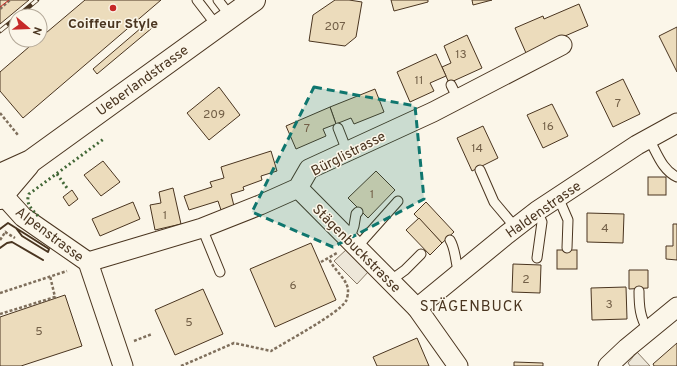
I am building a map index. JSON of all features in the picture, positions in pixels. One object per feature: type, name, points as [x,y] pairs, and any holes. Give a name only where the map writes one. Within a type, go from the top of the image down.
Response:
[{"type":"main road","name":"Ueberlandstrasse","points":[[1,190],[31,161],[222,14],[254,0]]},
{"type":"street","name":"Bürglistrasse","points":[[88,262],[202,228],[298,188],[309,170],[347,151],[454,92],[562,45]]},
{"type":"street","name":"Haldenstrasse","points":[[417,308],[515,227],[537,211],[649,139],[677,123]]},
{"type":"street","name":"Stägenbuckstrasse","points":[[298,188],[417,308],[458,366]]},
{"type":"street","name":"Alpenstrasse","points":[[1,190],[23,217],[88,262],[124,366]]},
{"type":"street","points":[[615,364],[648,330],[677,307]]},
{"type":"lane","points":[[197,0],[222,14]]},
{"type":"lane","points":[[338,128],[347,151]]},
{"type":"lane","points":[[649,139],[663,166],[677,178]]},
{"type":"lane","points":[[658,174],[660,161]]},
{"type":"lane","points":[[480,170],[494,202],[515,227]]},
{"type":"lane","points":[[558,197],[568,220],[567,248]]},
{"type":"lane","points":[[353,244],[398,201]]},
{"type":"lane","points":[[537,211],[542,222],[537,258]]},
{"type":"lane","points":[[353,244],[354,226],[356,214],[358,212]]},
{"type":"lane","points":[[202,228],[220,272]]},
{"type":"lane","points":[[450,240],[454,246],[456,264],[459,273]]},
{"type":"lane","points":[[390,281],[405,270],[421,254]]},
{"type":"lane","points":[[639,291],[639,309],[644,324],[648,330]]},
{"type":"path","points":[[0,9],[10,0]]},
{"type":"path","points":[[0,113],[18,135]]},
{"type":"path","points":[[0,240],[5,232],[20,241]]},
{"type":"path","points":[[181,366],[234,343],[271,351],[334,312],[346,301],[348,292],[346,282],[335,270],[329,258]]},
{"type":"path","points":[[0,292],[73,270],[88,262]]},
{"type":"path","points":[[0,314],[55,297],[50,276]]},
{"type":"highlighted area","points":[[314,87],[415,106],[424,199],[333,247],[252,212]]},
{"type":"shaded area","points":[[347,249],[369,271],[357,284],[334,261]]},
{"type":"shaded area","points":[[637,352],[650,366],[630,366],[628,363]]},
{"type":"building","points":[[0,0],[29,0],[19,8],[8,8],[8,17],[0,24]]},
{"type":"building","points":[[85,0],[161,0],[23,118],[0,91],[0,72],[28,48],[48,48],[48,31]]},
{"type":"building","points":[[335,0],[362,2],[356,37],[345,46],[309,41],[313,15]]},
{"type":"building","points":[[391,0],[428,0],[428,2],[394,11]]},
{"type":"building","points":[[472,0],[492,0],[473,5]]},
{"type":"building","points":[[579,4],[588,26],[526,53],[515,28],[543,16],[544,19]]},
{"type":"building","points":[[148,22],[152,28],[97,74],[93,69]]},
{"type":"building","points":[[677,27],[677,72],[659,36]]},
{"type":"building","points":[[467,35],[482,68],[449,83],[442,67],[451,63],[444,46]]},
{"type":"building","points":[[436,54],[446,76],[430,83],[434,91],[410,102],[397,72]]},
{"type":"building","points":[[623,79],[640,114],[613,127],[596,92]]},
{"type":"building","points":[[219,87],[240,115],[209,140],[187,113]]},
{"type":"building","points":[[375,89],[384,112],[354,124],[351,118],[336,124],[330,107]]},
{"type":"building","points":[[552,104],[568,136],[543,148],[527,115]]},
{"type":"building","points":[[330,107],[336,124],[323,129],[326,136],[296,149],[286,126]]},
{"type":"building","points":[[483,126],[498,158],[472,171],[457,138]]},
{"type":"building","points":[[271,151],[277,171],[261,176],[262,180],[243,187],[244,190],[231,194],[234,206],[221,210],[218,201],[189,210],[184,196],[212,187],[210,182],[224,178],[221,167]]},
{"type":"building","points":[[103,161],[120,182],[101,196],[84,175]]},
{"type":"building","points":[[376,171],[395,190],[368,218],[348,198]]},
{"type":"building","points":[[648,177],[666,177],[666,195],[648,195]]},
{"type":"building","points":[[173,188],[181,224],[155,230],[150,205],[161,203],[159,192]]},
{"type":"building","points":[[72,190],[78,199],[69,206],[63,197]]},
{"type":"building","points":[[133,202],[140,219],[100,236],[92,219]]},
{"type":"building","points":[[426,202],[454,232],[442,243],[414,214]]},
{"type":"building","points":[[587,213],[624,214],[623,243],[587,242]]},
{"type":"building","points":[[419,218],[442,243],[430,255],[406,230]]},
{"type":"building","points":[[673,224],[677,224],[677,260],[666,259],[666,246],[673,246]]},
{"type":"building","points":[[311,243],[336,300],[275,327],[250,269]]},
{"type":"building","points":[[557,250],[577,250],[577,269],[557,269]]},
{"type":"building","points":[[513,264],[541,265],[540,293],[512,292]]},
{"type":"building","points":[[629,270],[648,270],[648,288],[629,289]]},
{"type":"building","points":[[626,287],[627,319],[592,320],[591,288]]},
{"type":"building","points":[[203,289],[223,334],[175,355],[155,310]]},
{"type":"building","points":[[65,295],[82,346],[21,366],[0,366],[0,317]]},
{"type":"building","points":[[417,338],[429,366],[377,366],[373,357]]},
{"type":"building","points":[[677,343],[677,366],[654,366],[653,364]]},
{"type":"building","points":[[514,362],[543,363],[543,366],[514,366]]},
{"type":"railway","points":[[28,8],[37,0]]},
{"type":"railway","points":[[0,31],[8,24]]},
{"type":"hedge","points":[[38,216],[31,209],[28,201],[29,194],[105,138]]},
{"type":"hedge","points":[[57,174],[67,188]]},
{"type":"wall","points":[[0,229],[8,223],[49,249],[48,252],[22,236],[16,228]]},
{"type":"wall","points":[[0,248],[7,243],[12,242],[43,260]]},
{"type":"power","points":[[0,7],[9,0]]},
{"type":"place","name":"Coiffeur Style","points":[[113,8]]},
{"type":"district","name":"STÄGENBUCK","points":[[472,306]]}]
